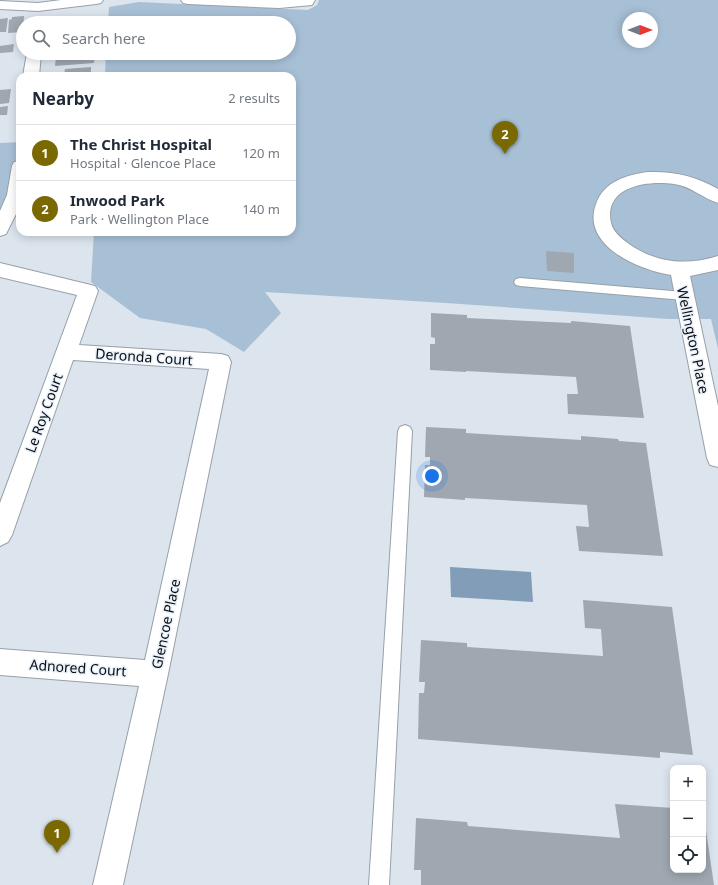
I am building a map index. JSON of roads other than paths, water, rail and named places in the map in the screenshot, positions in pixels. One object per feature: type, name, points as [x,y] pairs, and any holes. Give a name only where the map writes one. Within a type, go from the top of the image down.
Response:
[{"type":"street","points":[[0,5],[38,7],[96,0]]},
{"type":"street","points":[[188,0],[279,4],[308,1]]},
{"type":"street","points":[[37,16],[38,7]]},
{"type":"street","points":[[32,72],[33,60]]},
{"type":"street","name":"Wellington Place","points":[[718,197],[701,186],[685,180],[666,177],[635,179],[620,185],[610,192],[601,212],[602,220],[611,239],[628,253],[640,260],[665,268],[679,269],[704,268],[718,263]]},
{"type":"street","points":[[0,230],[16,195]]},
{"type":"street","name":"Wellington Place","points":[[679,269],[718,458]]},
{"type":"street","name":"Le Roy Court","points":[[0,270],[88,291],[0,534]]},
{"type":"street","name":"Deronda Court","points":[[66,352],[221,362]]},
{"type":"street","name":"Glencoe Place","points":[[108,885],[155,674],[221,362]]},
{"type":"street","name":"Adnored Court","points":[[0,662],[155,674]]},
{"type":"lane","points":[[520,282],[684,296]]},
{"type":"lane","points":[[379,885],[405,431]]},
{"type":"place","name":"Inwood Park","points":[[505,154]]},
{"type":"place","name":"The Christ Hospital","points":[[57,853]]}]
